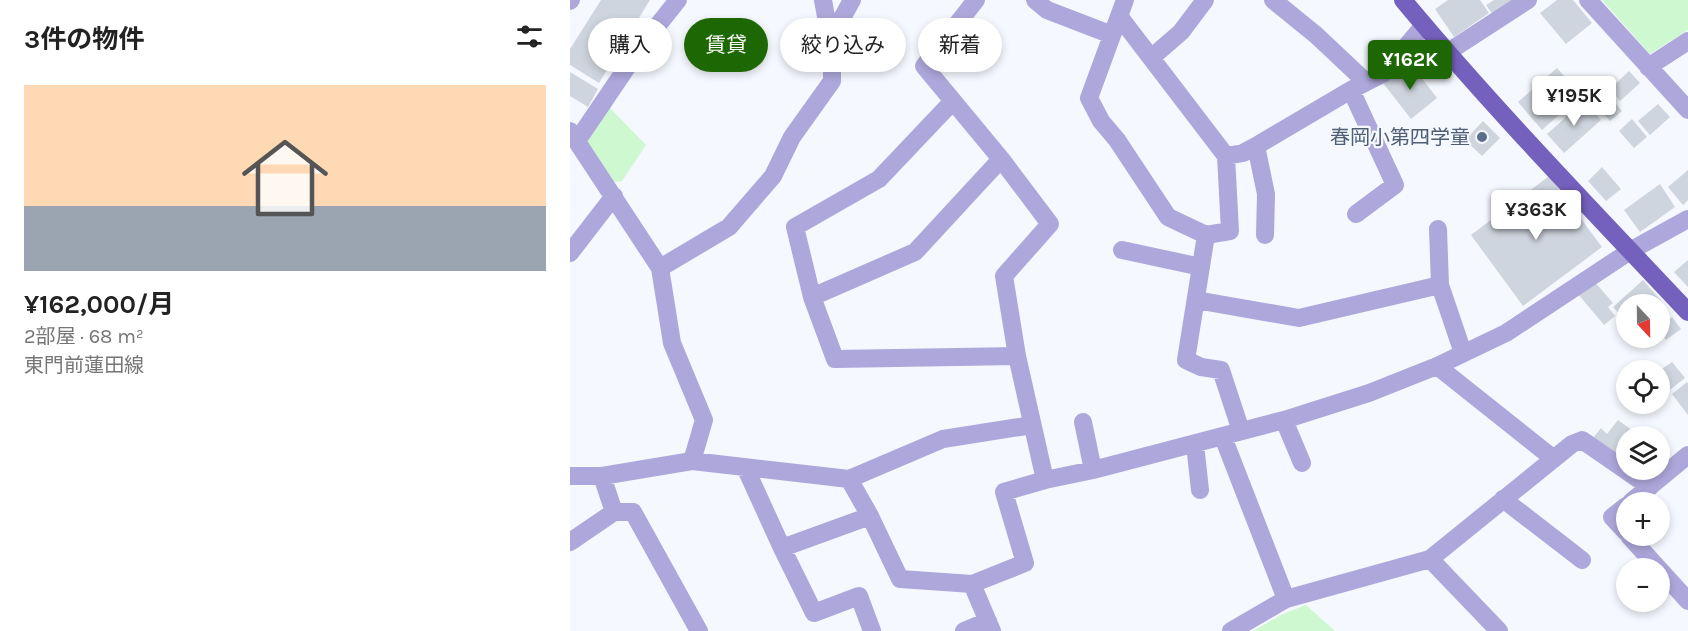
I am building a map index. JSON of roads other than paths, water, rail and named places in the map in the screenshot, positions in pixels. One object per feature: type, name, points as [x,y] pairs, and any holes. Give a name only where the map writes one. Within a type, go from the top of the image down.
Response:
[{"type":"main road","points":[[1403,0],[1581,198],[1688,312]]},
{"type":"street","points":[[678,0],[573,136],[660,268],[672,343],[704,420],[692,461]]},
{"type":"street","points":[[823,0],[826,18]]},
{"type":"street","points":[[842,18],[852,0]]},
{"type":"street","points":[[976,0],[924,66],[1001,159],[1050,224],[1004,276],[1017,356],[1045,480]]},
{"type":"street","points":[[1035,0],[1047,10],[1112,35]]},
{"type":"street","points":[[1151,58],[1181,32],[1205,0]]},
{"type":"street","points":[[1273,0],[1316,35],[1359,86],[1395,185],[1356,214]]},
{"type":"street","points":[[1448,52],[1528,0]]},
{"type":"street","points":[[1588,0],[1688,110]]},
{"type":"street","points":[[1122,8],[1151,58],[1226,156],[1230,231],[1206,235],[1168,217],[1117,140],[1101,121],[1089,98],[1122,8]]},
{"type":"street","points":[[1226,156],[1243,153],[1384,73],[1424,25]]},
{"type":"street","points":[[1648,67],[1688,41]]},
{"type":"street","points":[[660,268],[729,227],[774,176],[792,138],[832,81],[832,72]]},
{"type":"street","points":[[953,101],[879,179],[795,227],[812,297],[835,359],[1017,356]]},
{"type":"street","points":[[1256,146],[1266,194],[1265,235]]},
{"type":"street","points":[[812,297],[915,252],[1001,159]]},
{"type":"street","points":[[570,254],[614,196]]},
{"type":"street","points":[[849,479],[870,516],[900,579],[972,584],[1025,563],[1004,492],[1284,420],[1369,393],[1437,366],[1506,333],[1630,251],[1688,219]]},
{"type":"street","points":[[1438,229],[1440,285],[1463,353]]},
{"type":"street","points":[[1206,235],[1186,360],[1201,367],[1221,370],[1232,434],[1286,599]]},
{"type":"street","points":[[1122,250],[1201,267]]},
{"type":"street","points":[[1196,300],[1299,318],[1440,285]]},
{"type":"street","points":[[1437,366],[1554,459]]},
{"type":"street","points":[[1284,420],[1302,463]]},
{"type":"street","points":[[1083,422],[1093,470]]},
{"type":"street","points":[[570,477],[602,476],[692,461],[849,479],[944,439],[1032,425]]},
{"type":"street","points":[[1231,631],[1286,599],[1430,559],[1572,444],[1582,440],[1650,487]]},
{"type":"street","points":[[1194,444],[1200,490]]},
{"type":"street","points":[[1644,492],[1688,455]]},
{"type":"street","points":[[745,467],[814,613],[860,596],[872,631]]},
{"type":"street","points":[[602,476],[614,512]]},
{"type":"street","points":[[1503,499],[1582,560]]},
{"type":"street","points":[[570,542],[614,512],[633,512],[699,631]]},
{"type":"street","points":[[782,548],[870,516]]},
{"type":"street","points":[[1638,546],[1688,601]]},
{"type":"street","points":[[1430,559],[1499,631]]},
{"type":"street","points":[[964,631],[990,626],[972,584]]},
{"type":"place","name":"春岡小第四学童","points":[[1482,137]]}]
